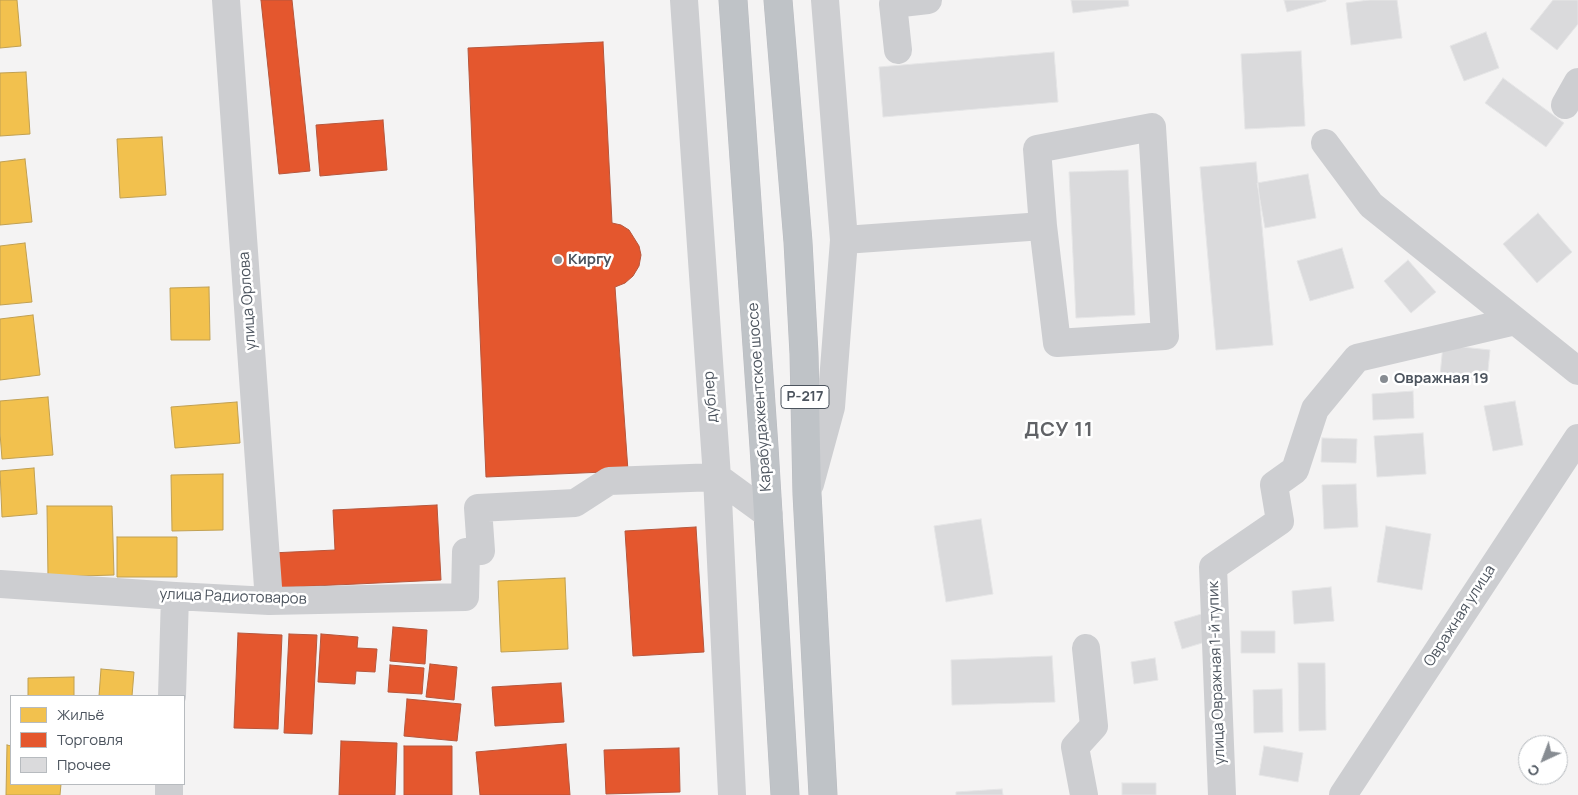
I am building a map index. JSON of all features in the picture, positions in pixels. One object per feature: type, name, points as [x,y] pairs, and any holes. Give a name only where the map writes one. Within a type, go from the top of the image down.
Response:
[{"type":"highway","name":"Карабудахкентское шоссе","points":[[733,0],[769,515],[785,795]]},
{"type":"highway","name":"Р-217","points":[[778,0],[801,298],[808,494],[823,795]]},
{"type":"street","name":"улица Орлова","points":[[226,0],[269,601]]},
{"type":"street","name":"дублер","points":[[684,0],[717,478],[732,795]]},
{"type":"street","points":[[808,494],[831,407],[844,240],[825,0]]},
{"type":"street","points":[[898,50],[893,2],[928,0]]},
{"type":"street","points":[[1152,127],[1165,336],[1057,343],[1044,226],[1037,149],[1152,127]]},
{"type":"street","points":[[1325,143],[1371,205],[1578,371]]},
{"type":"street","points":[[844,240],[1044,226]]},
{"type":"street","name":"улица Овражная 1-й тупик","points":[[1222,795],[1213,567],[1280,521],[1274,485],[1295,470],[1315,409],[1357,358],[1515,320]]},
{"type":"street","name":"Овражная улица","points":[[1343,795],[1578,438]]},
{"type":"street","name":"улица Радиотоваров","points":[[0,584],[269,601],[465,597],[466,552],[481,551],[478,508],[575,503],[609,481],[717,478]]},
{"type":"street","points":[[717,478],[769,515]]},
{"type":"street","points":[[172,695],[176,596]]},
{"type":"street","points":[[1084,795],[1075,746],[1094,726],[1086,648]]},
{"type":"building: Жильё","points":[[0,0],[17,0],[21,46],[0,48]]},
{"type":"building: Жильё","points":[[26,72],[30,134],[0,136],[0,73]]},
{"type":"building: Жильё","points":[[162,137],[166,195],[120,198],[117,139]]},
{"type":"building: Жильё","points":[[25,159],[32,222],[0,225],[0,162]]},
{"type":"building: Жильё","points":[[25,243],[32,302],[0,305],[0,246]]},
{"type":"building: Жильё","points":[[209,287],[210,340],[171,340],[170,288]]},
{"type":"building: Жильё","points":[[33,315],[40,375],[0,380],[0,319]]},
{"type":"building: Жильё","points":[[48,397],[53,455],[2,459],[0,401]]},
{"type":"building: Жильё","points":[[237,402],[240,443],[175,448],[171,407]]},
{"type":"building: Жильё","points":[[34,468],[37,514],[2,517],[0,471]]},
{"type":"building: Жильё","points":[[223,474],[223,530],[172,531],[171,475]]},
{"type":"building: Жильё","points":[[47,506],[112,506],[114,575],[48,577]]},
{"type":"building: Жильё","points":[[117,537],[177,537],[177,577],[117,577]]},
{"type":"building: Жильё","points":[[565,578],[568,649],[501,652],[498,581]]},
{"type":"building: Жильё","points":[[101,669],[134,672],[132,695],[99,695]]},
{"type":"building: Жильё","points":[[74,677],[74,695],[28,695],[28,678]]},
{"type":"building: Жильё","points":[[7,745],[10,746],[10,785],[61,785],[60,795],[6,795]]},
{"type":"building: Торговля","points":[[261,0],[292,0],[310,171],[279,174]]},
{"type":"building: Торговля","name":"Киргу","points":[[603,42],[612,223],[621,225],[629,230],[639,246],[641,255],[639,266],[633,276],[625,283],[615,287],[628,471],[486,477],[468,48]]},
{"type":"building: Торговля","points":[[383,120],[387,170],[320,176],[316,125]]},
{"type":"building: Торговля","points":[[437,505],[441,580],[272,588],[271,553],[335,550],[333,510]]},
{"type":"building: Торговля","points":[[696,527],[704,652],[633,656],[625,531]]},
{"type":"building: Торговля","points":[[393,627],[427,630],[425,664],[390,661]]},
{"type":"building: Торговля","points":[[238,633],[282,635],[278,729],[234,728]]},
{"type":"building: Торговля","points":[[289,634],[317,635],[312,734],[284,733]]},
{"type":"building: Торговля","points":[[321,634],[358,637],[357,648],[377,649],[375,672],[356,671],[355,684],[318,682]]},
{"type":"building: Торговля","points":[[430,664],[457,667],[454,700],[426,697]]},
{"type":"building: Торговля","points":[[390,665],[424,668],[422,694],[388,692]]},
{"type":"building: Торговля","points":[[561,683],[564,722],[495,726],[492,687]]},
{"type":"building: Торговля","points":[[407,699],[461,704],[457,741],[404,736]]},
{"type":"building: Торговля","points":[[341,741],[397,743],[395,795],[339,795]]},
{"type":"building: Торговля","points":[[566,744],[570,795],[480,795],[476,752]]},
{"type":"building: Торговля","points":[[404,746],[452,746],[452,795],[404,795]]},
{"type":"building: Торговля","points":[[679,748],[680,792],[606,794],[604,750]]},
{"type":"building: Прочее","points":[[1071,0],[1128,0],[1129,6],[1073,13]]},
{"type":"building: Прочее","points":[[1284,0],[1326,0],[1326,1],[1287,12]]},
{"type":"building: Прочее","points":[[1369,0],[1397,0],[1402,38],[1351,45],[1346,3]]},
{"type":"building: Прочее","points":[[1553,0],[1578,0],[1578,24],[1557,50],[1530,29]]},
{"type":"building: Прочее","points":[[1486,32],[1499,68],[1464,81],[1450,46]]},
{"type":"building: Прочее","points":[[1301,51],[1305,126],[1245,129],[1241,54]]},
{"type":"building: Прочее","points":[[1054,52],[1058,102],[883,117],[879,67]]},
{"type":"building: Прочее","points":[[1503,78],[1564,123],[1546,147],[1485,103]]},
{"type":"building: Прочее","points":[[1256,162],[1273,345],[1216,350],[1200,167]]},
{"type":"building: Прочее","points":[[1128,170],[1135,315],[1076,318],[1069,172]]},
{"type":"building: Прочее","points":[[1308,174],[1316,218],[1265,228],[1257,183]]},
{"type":"building: Прочее","points":[[1538,213],[1572,252],[1537,283],[1503,244]]},
{"type":"building: Прочее","points":[[1342,248],[1354,288],[1310,301],[1297,261]]},
{"type":"building: Прочее","points":[[1408,260],[1436,292],[1411,313],[1384,281]]},
{"type":"building: Прочее","points":[[1443,345],[1490,350],[1487,380],[1440,376]]},
{"type":"building: Прочее","points":[[1413,391],[1414,418],[1373,420],[1372,394]]},
{"type":"building: Прочее","points":[[1515,401],[1523,445],[1493,451],[1484,406]]},
{"type":"building: Прочее","points":[[1423,433],[1426,474],[1377,477],[1374,436]]},
{"type":"building: Прочее","points":[[1322,438],[1357,439],[1356,463],[1321,462]]},
{"type":"building: Прочее","points":[[1356,484],[1358,527],[1324,529],[1322,485]]},
{"type":"building: Прочее","points":[[981,519],[993,594],[946,602],[934,526]]},
{"type":"building: Прочее","points":[[1386,526],[1431,534],[1422,590],[1377,582]]},
{"type":"building: Прочее","points":[[1331,587],[1334,621],[1294,624],[1292,591]]},
{"type":"building: Прочее","points":[[1205,613],[1212,640],[1182,649],[1174,622]]},
{"type":"building: Прочее","points":[[1241,631],[1275,631],[1275,653],[1241,653]]},
{"type":"building: Прочее","points":[[1052,656],[1055,702],[952,705],[951,660]]},
{"type":"building: Прочее","points":[[1155,658],[1158,680],[1134,684],[1131,662]]},
{"type":"building: Прочее","points":[[1298,663],[1325,663],[1326,730],[1299,731]]},
{"type":"building: Прочее","points":[[1282,689],[1283,732],[1254,733],[1253,690]]},
{"type":"building: Прочее","points":[[1264,746],[1303,753],[1298,782],[1259,775]]},
{"type":"building: Прочее","points":[[1122,783],[1156,783],[1156,795],[1122,795]]},
{"type":"building: Прочее","points":[[1002,789],[1003,795],[956,795],[956,792]]},
{"type":"place","name":"Киргу","points":[[558,260]]},
{"type":"place","name":"Овражная 19","points":[[1384,379]]},
{"type":"district","name":"ДСУ 11","points":[[1059,430]]}]
